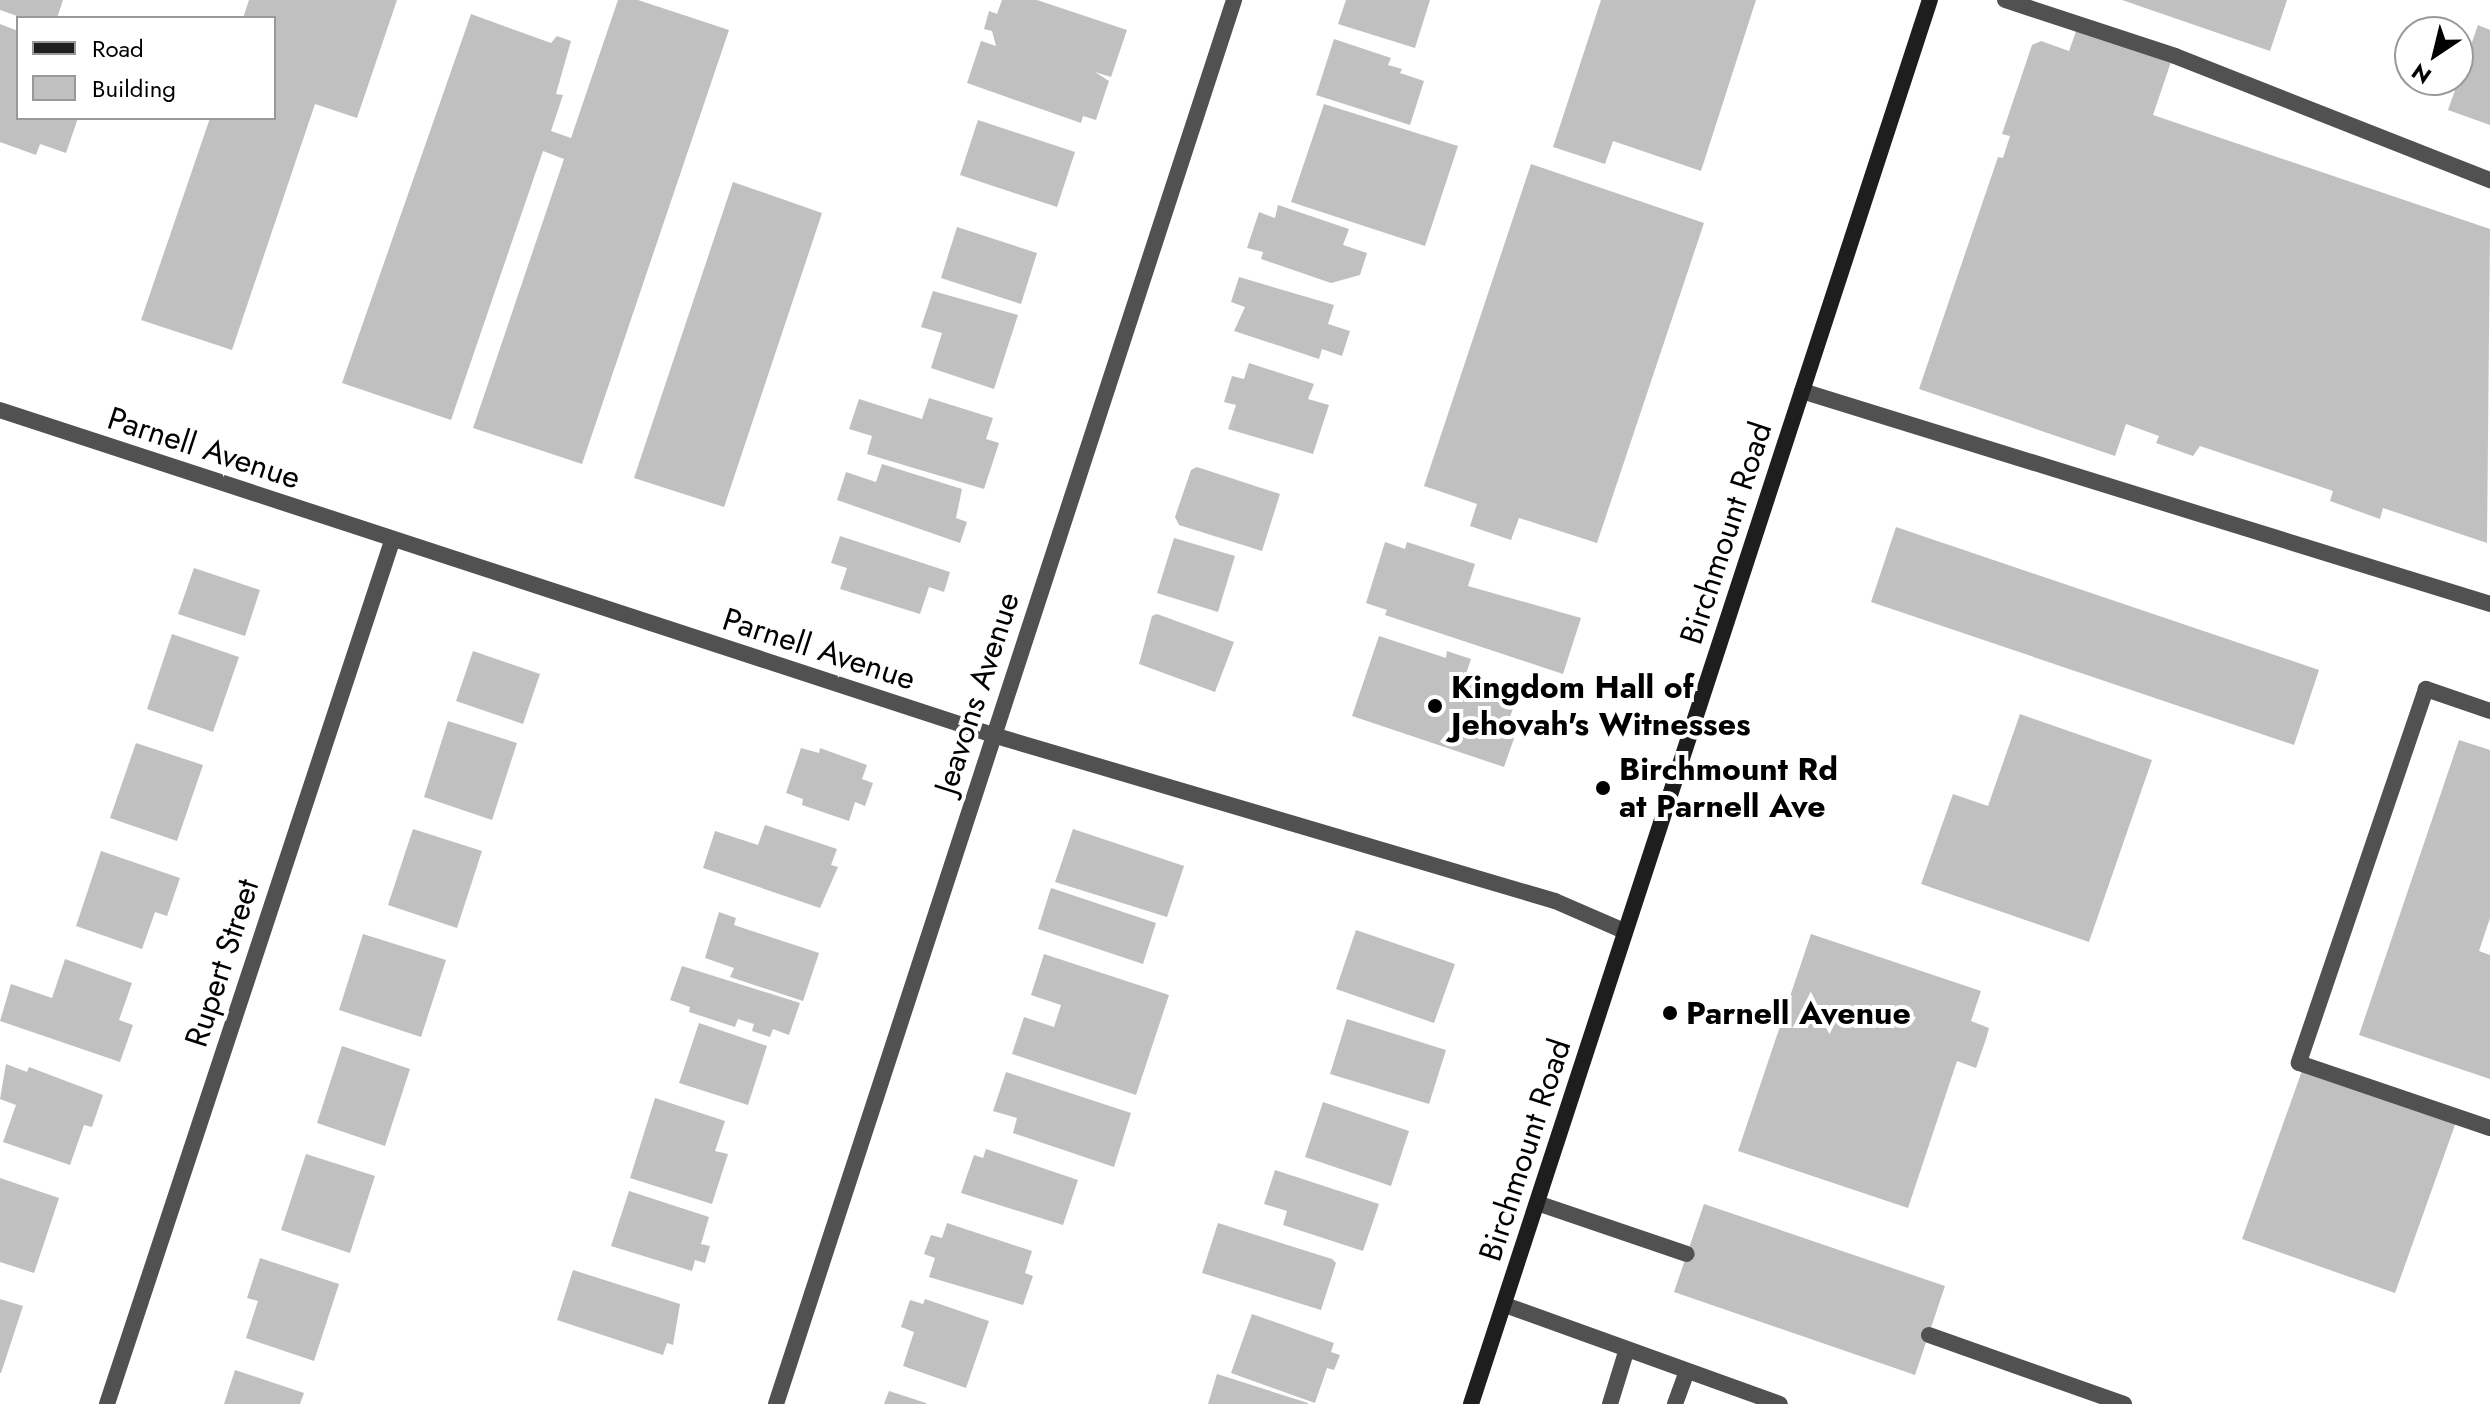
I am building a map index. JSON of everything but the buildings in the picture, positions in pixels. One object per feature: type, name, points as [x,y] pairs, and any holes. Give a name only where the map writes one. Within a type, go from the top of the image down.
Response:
[{"type":"main road","name":"Birchmount Road","points":[[1471,1404],[1930,0]]},
{"type":"street","name":"Jeavons Avenue","points":[[776,1404],[1234,0]]},
{"type":"street","points":[[2005,0],[2175,56],[2490,180]]},
{"type":"street","points":[[1802,391],[2490,604]]},
{"type":"street","name":"Parnell Avenue","points":[[0,410],[392,541],[993,735],[1555,901],[1624,931]]},
{"type":"street","name":"Rupert Street","points":[[107,1404],[392,541]]},
{"type":"street","points":[[2490,711],[2426,689],[2299,1063],[2490,1128]]},
{"type":"street","points":[[1537,1203],[1687,1254]]},
{"type":"street","points":[[1505,1305],[1626,1352],[1780,1404]]},
{"type":"street","points":[[1929,1335],[2124,1404]]},
{"type":"street","points":[[1610,1404],[1626,1352]]},
{"type":"street","points":[[1675,1404],[1686,1373]]},
{"type":"place","name":"Kingdom Hall of Jehovah's Witnesses","points":[[1435,706]]},
{"type":"place","name":"Birchmount Rd at Parnell Ave","points":[[1603,788]]},
{"type":"place","name":"Parnell Avenue","points":[[1670,1013]]}]
